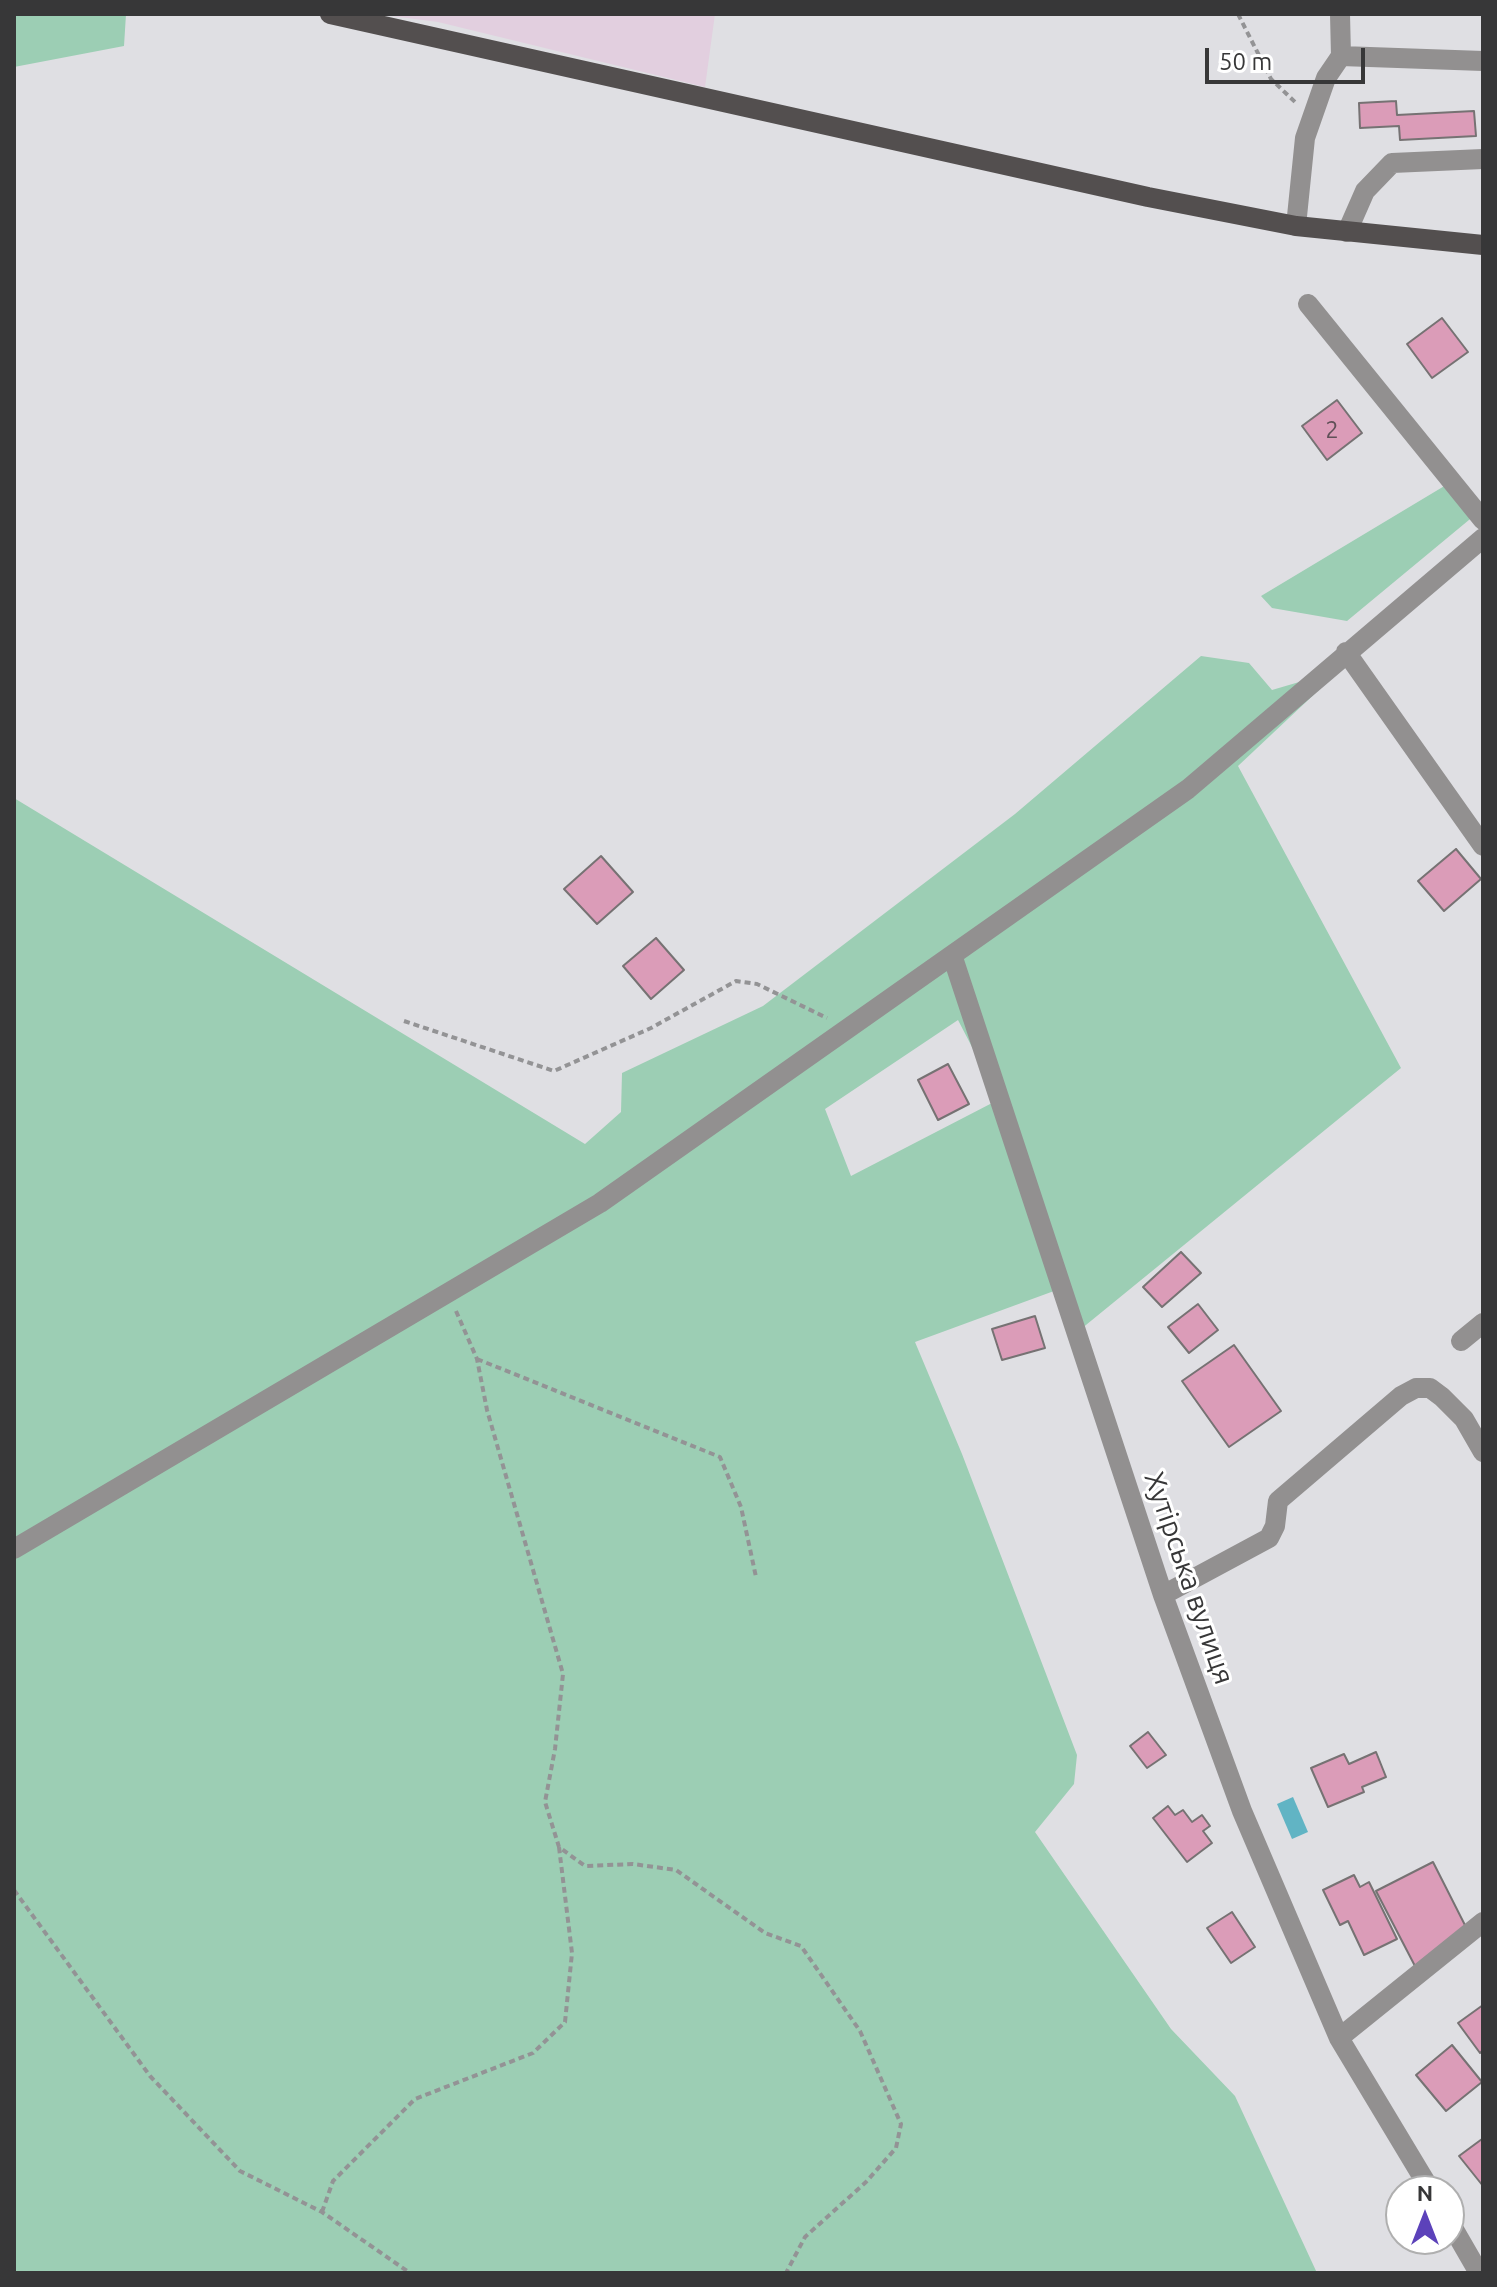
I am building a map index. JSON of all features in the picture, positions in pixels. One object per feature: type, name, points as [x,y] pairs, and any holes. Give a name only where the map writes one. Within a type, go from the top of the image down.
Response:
[{"type":"main road","points":[[330,14],[1296,226],[1483,245]]},
{"type":"street","points":[[1296,226],[1305,138],[1326,78],[1341,56],[1340,14]]},
{"type":"street","points":[[1341,56],[1483,61]]},
{"type":"street","points":[[1347,232],[1365,191],[1392,163],[1483,159]]},
{"type":"street","points":[[1308,304],[1483,520]]},
{"type":"street","points":[[14,1549],[600,1203],[953,958],[1188,789],[1483,538]]},
{"type":"street","points":[[1346,652],[1483,846]]},
{"type":"street","name":"Хутірська вулиця","points":[[953,958],[1163,1595],[1242,1811],[1339,2038],[1421,2175]]},
{"type":"street","points":[[1461,1341],[1483,1323]]},
{"type":"street","points":[[1163,1595],[1269,1538],[1275,1526],[1278,1501],[1401,1396],[1416,1388],[1430,1388],[1442,1397],[1464,1419],[1483,1452]]},
{"type":"street","points":[[1339,2038],[1483,1922]]},
{"type":"street","points":[[1465,2249],[1479,2273]]},
{"type":"path","points":[[1238,14],[1271,79],[1297,103],[1305,138]]},
{"type":"path","points":[[404,1021],[554,1071],[651,1028],[736,981],[757,984],[851,1029]]},
{"type":"path","points":[[322,2212],[333,2181],[415,2099],[533,2053],[565,2022],[572,1953],[559,1847],[545,1802],[555,1749],[563,1674],[487,1410],[477,1359],[448,1294]]},
{"type":"path","points":[[477,1359],[720,1457],[741,1507],[756,1577]]},
{"type":"path","points":[[559,1847],[585,1866],[633,1864],[676,1870],[765,1933],[801,1946],[860,2031],[901,2124],[896,2148],[866,2182],[805,2237],[786,2273]]},
{"type":"path","points":[[14,1890],[150,2076],[240,2171],[322,2212],[410,2273]]},
{"type":"shaded area","points":[[376,14],[715,14],[705,87],[438,22]]},
{"type":"green space","points":[[14,14],[126,14],[124,46],[14,67]]},
{"type":"green space","points":[[1456,479],[1481,510],[1347,621],[1272,608],[1261,596]]},
{"type":"green space","points":[[1201,656],[1249,663],[1272,690],[1340,670],[1238,766],[1401,1068],[1070,1338],[1054,1291],[915,1342],[962,1454],[1077,1755],[1074,1784],[1035,1832],[1171,2029],[1235,2096],[1317,2273],[14,2273],[14,798],[585,1144],[621,1112],[622,1073],[763,1006],[1015,814]],"holes":[[[958,1020],[985,1072],[994,1102],[851,1176],[825,1109]]]},
{"type":"water","points":[[1293,1797],[1308,1832],[1292,1839],[1277,1804]]},
{"type":"building","points":[[1396,101],[1397,115],[1474,111],[1476,136],[1400,140],[1399,126],[1360,128],[1359,103]]},
{"type":"building","points":[[1442,318],[1468,352],[1432,378],[1407,344]]},
{"type":"building","points":[[1337,400],[1362,433],[1327,460],[1302,426]]},
{"type":"building","points":[[1456,849],[1481,879],[1444,911],[1418,881]]},
{"type":"building","points":[[601,856],[633,892],[597,924],[564,889]]},
{"type":"building","points":[[656,938],[684,970],[651,999],[623,966]]},
{"type":"building","points":[[948,1064],[969,1104],[938,1120],[918,1080]]},
{"type":"building","points":[[1181,1252],[1201,1273],[1162,1307],[1143,1287]]},
{"type":"building","points":[[1198,1304],[1218,1330],[1189,1353],[1168,1327]]},
{"type":"building","points":[[1035,1316],[1045,1348],[1002,1360],[992,1329]]},
{"type":"building","points":[[1234,1345],[1281,1411],[1229,1447],[1182,1381]]},
{"type":"building","points":[[1148,1732],[1166,1755],[1147,1768],[1130,1746]]},
{"type":"building","points":[[1376,1752],[1386,1777],[1362,1787],[1364,1792],[1328,1807],[1311,1768],[1344,1754],[1349,1764]]},
{"type":"building","points":[[1168,1806],[1175,1815],[1183,1810],[1192,1822],[1202,1815],[1210,1826],[1203,1831],[1212,1843],[1187,1862],[1153,1818]]},
{"type":"building","points":[[1433,1862],[1472,1939],[1416,1968],[1376,1891]]},
{"type":"building","points":[[1354,1875],[1360,1887],[1369,1882],[1397,1939],[1364,1955],[1348,1921],[1340,1925],[1323,1890]]},
{"type":"building","points":[[1232,1912],[1255,1947],[1231,1963],[1207,1928]]},
{"type":"building","points":[[1483,2005],[1483,2050],[1480,2053],[1458,2023]]},
{"type":"building","points":[[1452,2045],[1482,2082],[1446,2111],[1416,2075]]},
{"type":"building","points":[[1483,2141],[1483,2186],[1459,2156]]}]
